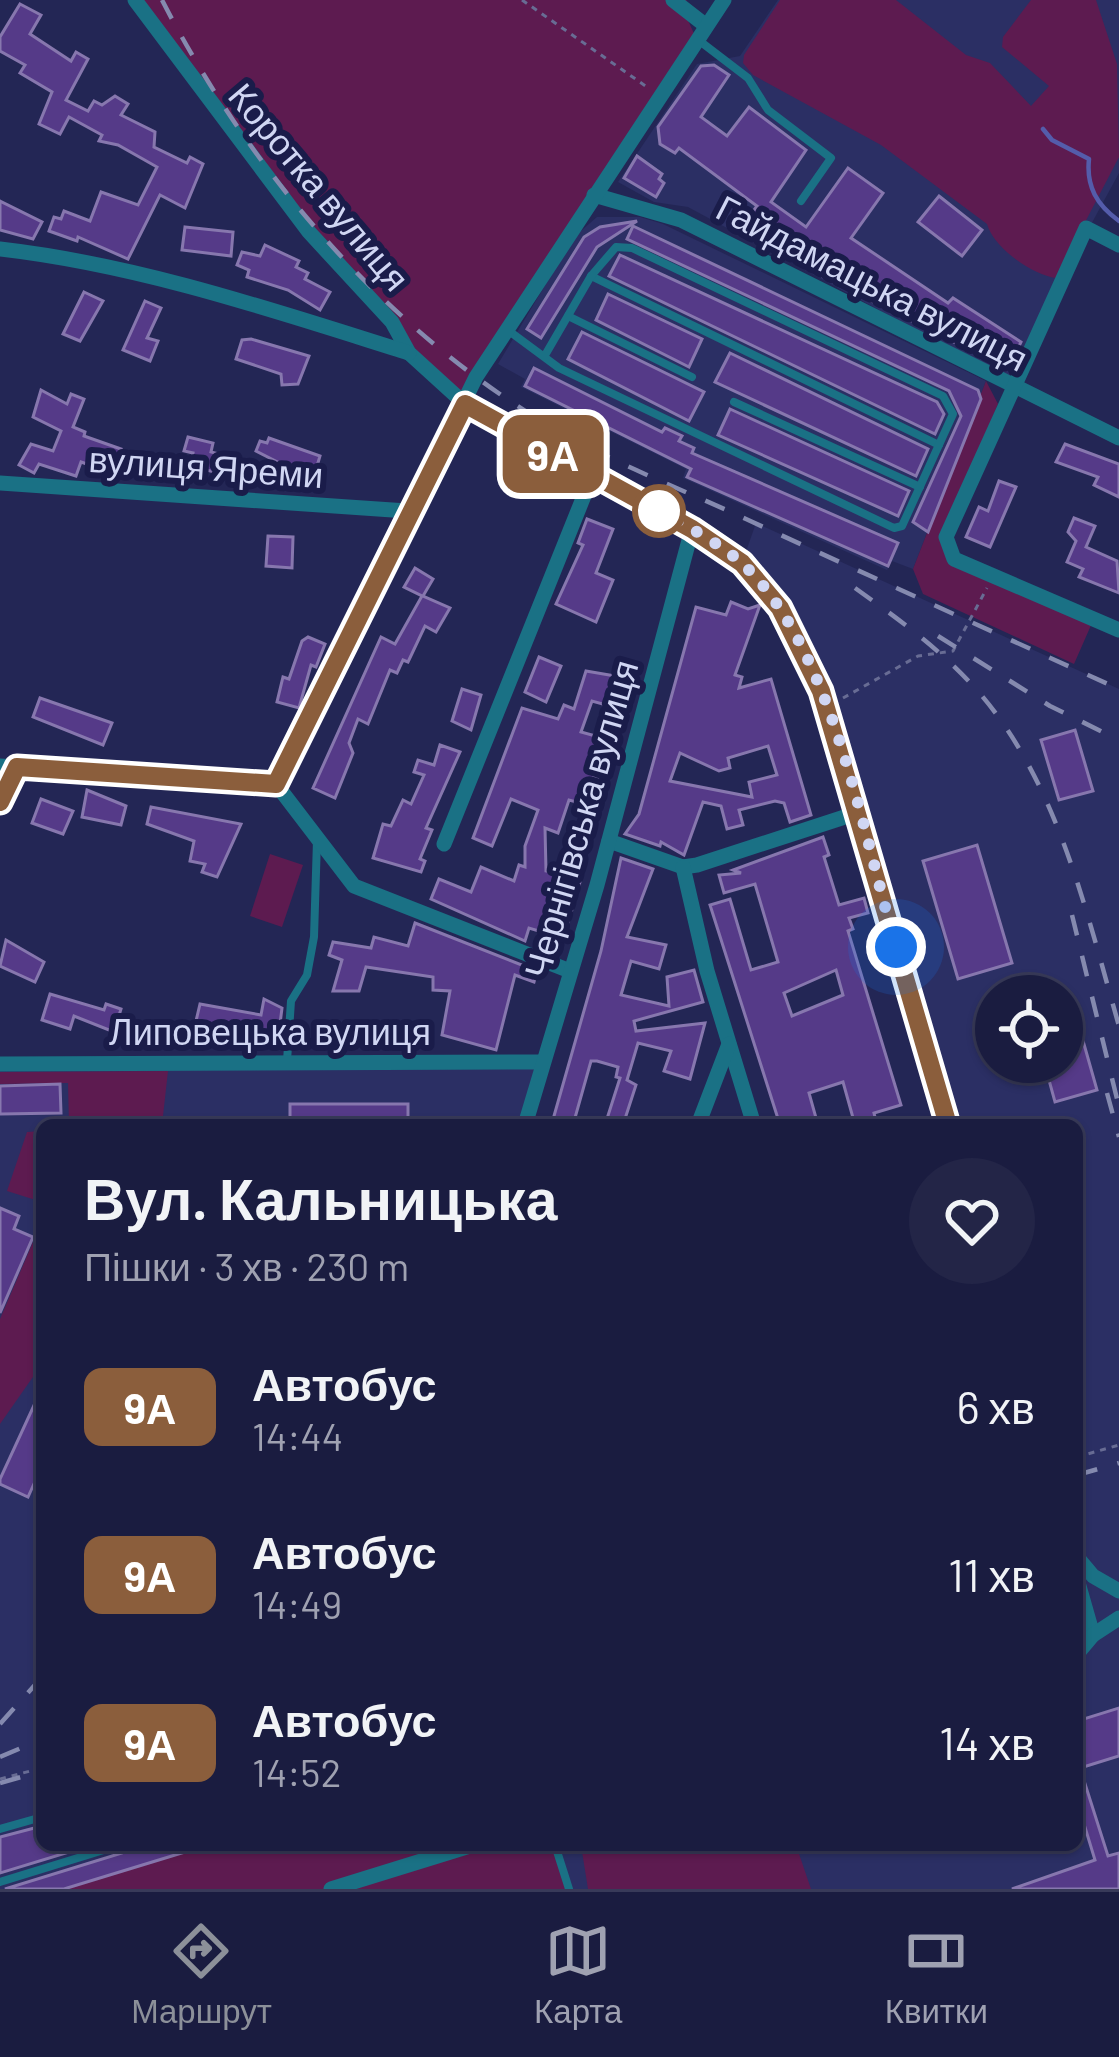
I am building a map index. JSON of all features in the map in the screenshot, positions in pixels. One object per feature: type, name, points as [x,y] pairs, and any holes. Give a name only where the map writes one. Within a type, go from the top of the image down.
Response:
[{"type":"street","name":"Коротка вулиця","points":[[135,0],[309,232],[396,326],[409,353],[465,404],[692,529],[742,563],[780,608],[808,658],[827,708],[946,1119]]},
{"type":"street","points":[[673,0],[701,32]]},
{"type":"street","points":[[276,784],[407,511],[505,328],[724,0]]},
{"type":"street","name":"Гайдамацька вулиця","points":[[594,195],[681,220],[1012,389],[1119,438]]},
{"type":"street","points":[[1119,245],[1086,228],[946,537],[954,559],[1119,630]]},
{"type":"street","points":[[0,249],[68,257],[203,290],[409,353]]},
{"type":"street","points":[[444,844],[592,476]]},
{"type":"street","name":"вулиця Яреми","points":[[0,483],[407,511]]},
{"type":"street","name":"Чернігівська вулиця","points":[[527,1119],[609,841],[692,529]]},
{"type":"street","points":[[0,802],[9,766],[276,784],[354,886],[570,971]]},
{"type":"street","points":[[609,841],[683,867],[857,813]]},
{"type":"street","points":[[683,867],[752,1119]]},
{"type":"street","points":[[700,1119],[729,1044]]},
{"type":"street","name":"Липовецька вулиця","points":[[0,1064],[541,1062]]},
{"type":"street","points":[[1083,1564],[1119,1591]]},
{"type":"street","points":[[1083,1600],[1093,1635]]},
{"type":"street","points":[[1083,1647],[1119,1618]]},
{"type":"street","points":[[331,1889],[454,1851]]},
{"type":"lane","points":[[701,32],[748,78],[768,110],[831,158],[801,202]]},
{"type":"lane","points":[[505,328],[544,357],[894,528],[902,526],[952,414],[943,397],[632,248],[616,247],[591,277],[544,357]]},
{"type":"lane","points":[[591,277],[939,445]]},
{"type":"lane","points":[[568,316],[692,376]]},
{"type":"lane","points":[[734,401],[920,487]]},
{"type":"lane","points":[[287,1061],[291,1001],[307,975],[314,937],[317,838]]},
{"type":"lane","points":[[0,1829],[36,1819]]},
{"type":"lane","points":[[0,1882],[101,1851]]},
{"type":"lane","points":[[557,1851],[569,1889]]},
{"type":"path","points":[[522,0],[658,95]]},
{"type":"path","points":[[827,708],[917,656],[957,647],[993,576]]},
{"type":"path","points":[[1083,1455],[1119,1445]]},
{"type":"path","points":[[0,1779],[36,1770]]},
{"type":"shaded area","points":[[135,0],[687,0],[682,7],[696,38],[465,404],[332,259]]},
{"type":"shaded area","points":[[778,0],[1119,0],[1119,173],[1007,379],[688,207],[654,202],[618,182],[697,64],[740,56]]},
{"type":"shaded area","points":[[780,0],[896,0],[966,55],[990,63],[1031,106],[1049,86],[1002,47],[1003,37],[1031,0],[1096,0],[1117,64],[1119,157],[1056,278],[1015,259],[987,224],[881,145],[753,75],[743,63],[744,55]]},
{"type":"shaded area","points":[[597,217],[640,217],[663,224],[986,381],[913,569],[892,561],[887,570],[683,478],[686,469],[521,387],[525,379],[498,364],[574,237]]},
{"type":"shaded area","points":[[986,381],[998,404],[943,536],[951,560],[1092,623],[1074,664],[923,594],[913,569]]},
{"type":"shaded area","points":[[756,523],[1119,689],[1119,1889],[0,1889],[0,1065],[538,1064],[524,1119],[36,1119],[36,1851],[1083,1851],[1083,1119],[947,1119],[815,674],[742,563]]},
{"type":"shaded area","points":[[270,854],[303,865],[282,927],[250,916]]},
{"type":"shaded area","points":[[168,1071],[163,1119],[69,1119],[68,1083],[0,1084],[0,1072]]},
{"type":"shaded area","points":[[36,1131],[36,1200],[7,1191],[27,1132]]},
{"type":"shaded area","points":[[36,1235],[36,1373],[0,1424],[0,1319]]},
{"type":"shaded area","points":[[188,1851],[557,1851],[569,1889],[64,1889]]},
{"type":"shaded area","points":[[582,1851],[798,1851],[811,1889],[588,1889]]},
{"type":"building","points":[[20,4],[41,15],[30,34],[71,61],[76,52],[88,59],[66,100],[88,111],[94,101],[102,105],[115,96],[128,104],[121,115],[155,132],[154,147],[187,163],[190,157],[203,164],[185,208],[160,195],[128,259],[78,237],[77,241],[49,231],[54,217],[61,219],[64,211],[90,221],[101,192],[138,205],[157,167],[118,145],[99,141],[102,135],[69,117],[60,134],[39,124],[52,92],[20,73],[25,65],[0,51],[0,37]]},
{"type":"building","points":[[714,65],[729,75],[701,117],[727,136],[749,107],[806,150],[771,202],[806,227],[848,168],[883,193],[851,238],[948,303],[953,298],[1021,342],[1008,369],[823,277],[826,272],[749,217],[757,206],[679,148],[675,153],[660,144],[658,127],[701,66]]},
{"type":"building","points":[[637,156],[662,174],[659,179],[664,183],[656,197],[624,178]]},
{"type":"building","points":[[939,196],[982,230],[962,256],[918,222]]},
{"type":"building","points":[[0,201],[42,222],[33,239],[0,230]]},
{"type":"building","points":[[637,221],[597,247],[541,338],[527,329],[584,237],[600,227]]},
{"type":"building","points":[[633,226],[978,390],[981,399],[928,532],[913,522],[961,416],[949,391],[627,239]]},
{"type":"building","points":[[185,227],[233,232],[231,256],[182,250]]},
{"type":"building","points":[[265,245],[299,261],[296,267],[308,273],[305,279],[330,292],[320,310],[288,290],[247,277],[249,270],[237,265],[242,252],[260,256]]},
{"type":"building","points":[[620,255],[937,402],[944,414],[935,434],[609,276]]},
{"type":"building","points":[[84,292],[103,301],[80,341],[63,334]]},
{"type":"building","points":[[608,294],[702,339],[689,367],[596,320]]},
{"type":"building","points":[[145,301],[161,308],[147,338],[158,341],[150,361],[123,350]]},
{"type":"building","points":[[582,332],[704,392],[689,421],[568,359]]},
{"type":"building","points":[[242,340],[309,356],[298,384],[282,385],[281,374],[236,359]]},
{"type":"building","points":[[730,353],[928,449],[916,476],[715,382]]},
{"type":"building","points":[[534,368],[662,432],[665,428],[682,436],[679,441],[694,448],[692,453],[898,543],[888,566],[687,477],[691,469],[525,386]]},
{"type":"building","points":[[41,390],[67,404],[71,394],[84,399],[73,427],[121,449],[113,473],[81,462],[76,476],[39,464],[34,473],[19,465],[31,444],[53,451],[61,431],[33,417]]},
{"type":"building","points":[[730,409],[909,491],[898,516],[718,435]]},
{"type":"building","points":[[188,437],[213,443],[211,452],[219,454],[214,472],[190,466],[193,453],[184,451]]},
{"type":"building","points":[[269,438],[320,456],[313,480],[256,451],[260,441],[267,443]]},
{"type":"building","points":[[1065,444],[1119,464],[1119,497],[1094,485],[1098,477],[1056,462]]},
{"type":"building","points":[[999,481],[1016,487],[990,547],[966,537],[979,507],[988,511]]},
{"type":"building","points":[[1074,518],[1095,526],[1086,547],[1117,561],[1119,593],[1079,577],[1083,569],[1067,562],[1076,541],[1068,532]]},
{"type":"building","points":[[587,519],[613,529],[596,573],[613,580],[596,622],[556,604],[583,545],[578,543]]},
{"type":"building","points":[[268,536],[293,537],[292,568],[266,566]]},
{"type":"building","points":[[415,568],[433,579],[423,596],[450,608],[436,632],[425,626],[408,662],[403,660],[397,673],[390,670],[368,724],[358,719],[349,743],[353,753],[335,798],[313,788],[381,637],[395,644],[422,596],[404,587]]},
{"type":"building","points":[[731,602],[748,609],[760,605],[735,675],[742,677],[739,688],[771,679],[811,815],[790,822],[784,803],[775,801],[739,810],[743,825],[727,829],[721,806],[703,802],[684,855],[661,842],[660,846],[625,834],[639,814],[696,607],[726,615]],"holes":[[[768,746],[777,775],[749,782],[752,797],[670,781],[680,753],[719,771],[730,768],[728,758]]]},
{"type":"building","points":[[308,637],[325,644],[316,667],[311,665],[299,708],[277,702],[283,677],[289,679],[302,641]]},
{"type":"building","points":[[539,657],[561,666],[546,702],[525,692]]},
{"type":"building","points":[[586,671],[621,677],[625,685],[617,708],[592,701],[581,732],[610,740],[593,778],[600,780],[594,799],[588,805],[569,800],[558,833],[545,828],[546,871],[582,875],[561,947],[551,943],[549,934],[529,928],[525,941],[431,899],[439,879],[471,892],[481,867],[514,881],[519,865],[525,867],[525,846],[538,810],[511,799],[492,846],[473,838],[522,708],[558,719],[564,705],[574,709]]},
{"type":"building","points":[[462,689],[481,695],[471,730],[452,721]]},
{"type":"building","points":[[40,698],[112,723],[103,745],[33,717]]},
{"type":"building","points":[[1075,730],[1093,791],[1059,800],[1041,740]]},
{"type":"building","points":[[440,745],[460,752],[426,828],[432,830],[420,859],[425,861],[421,872],[373,858],[383,824],[391,826],[403,800],[411,804],[424,775],[414,772],[418,760],[434,765]]},
{"type":"building","points":[[87,790],[126,806],[121,825],[82,817]]},
{"type":"building","points":[[41,799],[73,811],[63,834],[32,823]]},
{"type":"building","points":[[151,807],[241,824],[217,877],[202,872],[205,864],[190,861],[194,841],[147,824]]},
{"type":"building","points":[[823,837],[829,855],[824,857],[839,905],[864,898],[868,913],[849,918],[853,929],[848,931],[901,1105],[874,1113],[876,1119],[853,1119],[843,1082],[809,1093],[816,1119],[778,1119],[710,905],[730,899],[751,970],[778,962],[755,884],[724,893],[719,875],[741,873],[733,870]],"holes":[[[836,970],[843,995],[792,1016],[784,993]]]},
{"type":"building","points":[[977,845],[1012,963],[958,979],[923,861]]},
{"type":"building","points":[[621,858],[653,869],[627,937],[666,945],[659,969],[631,961],[621,995],[669,1006],[667,977],[694,970],[703,1002],[634,1021],[636,1031],[705,1023],[690,1079],[664,1071],[671,1051],[638,1043],[627,1080],[636,1085],[625,1119],[607,1119],[620,1078],[616,1077],[618,1067],[591,1061],[575,1119],[553,1119],[601,951]]},
{"type":"building","points":[[415,923],[537,971],[534,982],[515,975],[496,1050],[442,1035],[450,991],[433,990],[433,977],[366,967],[359,991],[333,991],[342,960],[329,955],[333,942],[371,948],[374,937],[408,946]]},
{"type":"building","points":[[6,940],[44,962],[35,982],[0,966]]},
{"type":"building","points":[[50,994],[104,1010],[106,1004],[121,1009],[114,1032],[74,1016],[70,1029],[42,1020]]},
{"type":"building","points":[[264,999],[282,1008],[278,1040],[218,1036],[220,1027],[196,1021],[200,1004],[261,1015]]},
{"type":"building","points":[[1083,1041],[1097,1090],[1055,1102],[1050,1083],[1083,1083]]},
{"type":"building","points":[[60,1084],[61,1113],[0,1114],[0,1086]]},
{"type":"building","points":[[290,1104],[408,1104],[408,1119],[290,1119]]},
{"type":"building","points":[[0,1208],[19,1216],[14,1229],[33,1237],[0,1313]]},
{"type":"building","points":[[36,1401],[36,1479],[28,1497],[0,1484]]},
{"type":"building","points":[[1119,1708],[1119,1756],[1083,1767],[1083,1719]]},
{"type":"building","points":[[1083,1777],[1108,1856],[1119,1853],[1119,1889],[1012,1889],[1095,1860],[1083,1821]]},
{"type":"building","points":[[36,1828],[36,1851],[72,1851],[0,1873],[0,1837]]},
{"type":"building","points":[[188,1851],[64,1889],[5,1889],[122,1853]]},
{"type":"waterway","points":[[1043,129],[1052,140],[1089,159],[1095,194],[1119,221]]},
{"type":"railway","points":[[162,0],[234,121],[320,233],[420,332],[475,376],[533,416],[611,458],[1119,689]]},
{"type":"railway","points":[[855,588],[962,674],[1003,724],[1027,763],[1065,848],[1119,1026]]},
{"type":"railway","points":[[938,636],[1050,706],[1119,740]]},
{"type":"railway","points":[[1072,915],[1119,1107]]},
{"type":"railway","points":[[1107,1093],[1119,1137]]},
{"type":"railway","points":[[1083,1473],[1119,1463]]},
{"type":"railway","points":[[0,1724],[36,1684]]},
{"type":"railway","points":[[0,1757],[36,1742]]},
{"type":"railway","points":[[0,1783],[36,1773]]},
{"type":"bus line","name":"9А","points":[[0,802],[17,767],[276,784],[407,511],[465,404],[692,529],[742,563],[780,608],[800,640],[821,691],[946,1119]]},
{"type":"route","points":[[659,511],[742,563],[800,640],[827,708],[896,947]]}]
